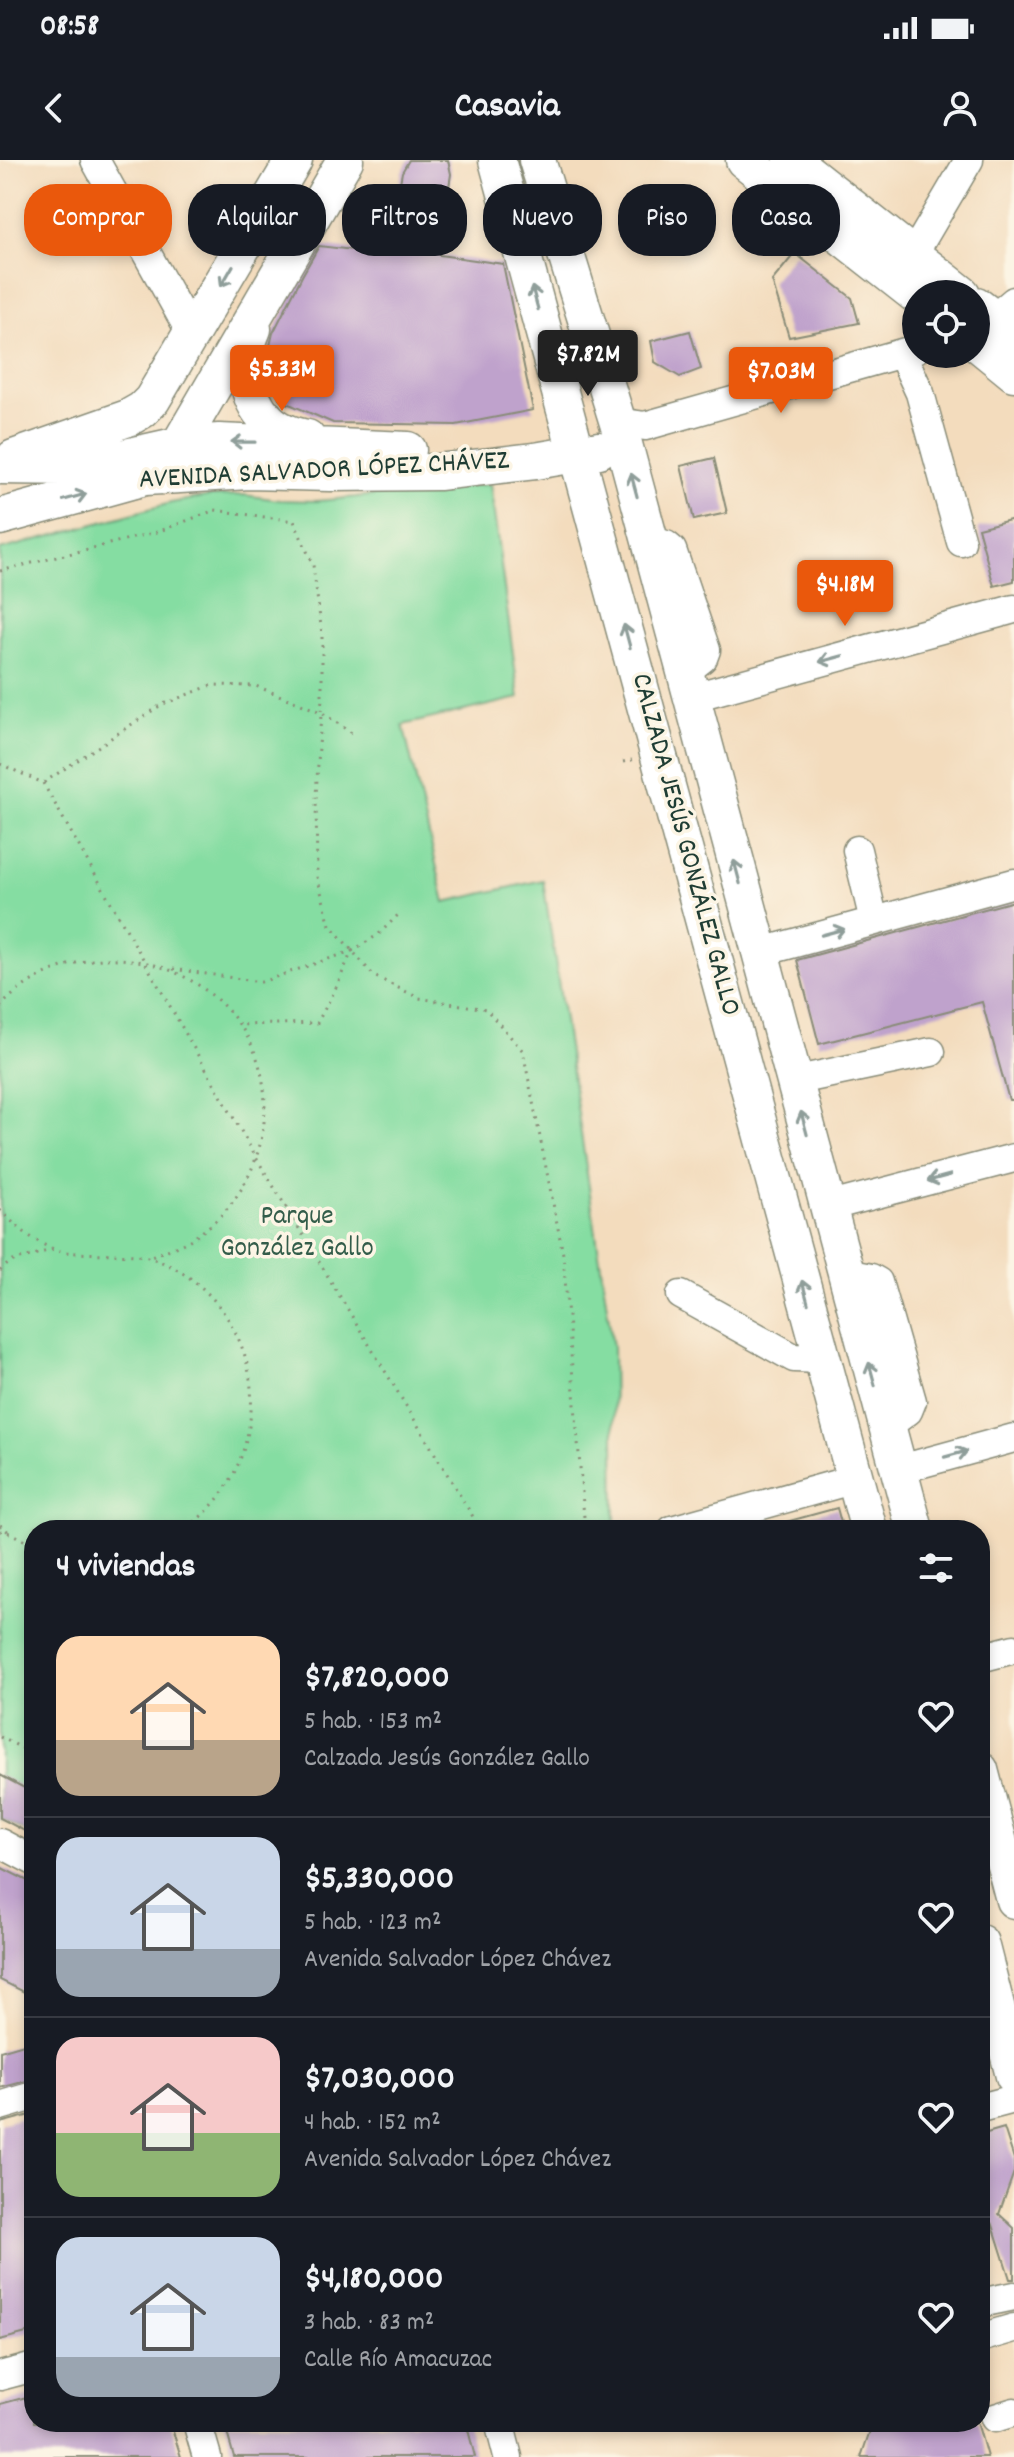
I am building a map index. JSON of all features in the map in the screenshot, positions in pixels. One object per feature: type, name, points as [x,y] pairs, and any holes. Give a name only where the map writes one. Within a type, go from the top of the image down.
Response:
[{"type":"main road","points":[[0,465],[142,410],[152,400],[294,160]]},
{"type":"main road","points":[[145,477],[179,445],[345,160]]},
{"type":"main road","name":"CALZADA JESÚS GONZÁLEZ GALLO","points":[[497,160],[866,1520]]},
{"type":"main road","name":"CALZADA JESÚS GONZÁLEZ GALLO","points":[[537,160],[629,431],[649,540],[912,1520]]},
{"type":"main road","points":[[744,160],[902,284]]},
{"type":"main road","points":[[792,160],[944,280]]},
{"type":"main road","points":[[276,277],[249,336],[247,372],[255,400],[264,417],[278,428],[296,436],[343,447]]},
{"type":"main road","points":[[992,321],[1014,373]]},
{"type":"main road","name":"AVENIDA SALVADOR LÓPEZ CHÁVEZ","points":[[0,517],[145,477],[249,471],[438,472],[629,431]]},
{"type":"main road","name":"AVENIDA SALVADOR LÓPEZ CHÁVEZ","points":[[0,465],[81,467],[179,445],[263,442],[397,450],[574,443]]},
{"type":"main road","points":[[990,1795],[1005,1832],[1014,1900]]},
{"type":"main road","points":[[990,1982],[1014,2076]]},
{"type":"street","points":[[95,160],[192,335]]},
{"type":"street","points":[[913,255],[969,160]]},
{"type":"street","name":"AVENIDA SALVADOR LÓPEZ CHÁVEZ","points":[[629,431],[902,354]]},
{"type":"street","points":[[913,368],[961,542]]},
{"type":"street","points":[[687,686],[1013,615]]},
{"type":"street","points":[[857,850],[874,921]]},
{"type":"street","points":[[758,953],[1014,883]]},
{"type":"street","points":[[793,1081],[931,1052]]},
{"type":"street","points":[[827,1207],[1014,1158]]},
{"type":"street","points":[[681,1295],[794,1358],[823,1359]]},
{"type":"street","points":[[897,1470],[1014,1438]]},
{"type":"street","points":[[708,1520],[855,1479]]},
{"type":"street","points":[[990,1655],[1014,1649]]},
{"type":"street","points":[[0,1843],[24,1856]]},
{"type":"street","points":[[0,2106],[24,2099]]},
{"type":"street","points":[[990,2105],[1014,2099]]},
{"type":"street","points":[[990,2301],[1014,2296]]},
{"type":"street","points":[[990,2335],[1014,2328]]},
{"type":"street","points":[[0,2376],[24,2370]]},
{"type":"street","points":[[200,2432],[207,2457]]},
{"type":"street","points":[[502,2432],[508,2457]]},
{"type":"path","points":[[0,571],[157,532],[215,510],[294,521],[313,565],[322,634],[316,796],[317,877],[330,925],[374,976],[419,998],[486,1009],[523,1051],[563,1254],[584,1520]]},
{"type":"path","points":[[43,783],[161,705],[212,685],[256,686],[321,712],[356,736]]},
{"type":"path","points":[[0,764],[43,783],[257,1159],[475,1520]]},
{"type":"path","points":[[0,1007],[34,978],[59,966],[101,958],[143,960],[169,968],[261,982],[352,951],[379,934],[398,915]]},
{"type":"path","points":[[239,1025],[317,1023],[352,951]]},
{"type":"path","points":[[148,1257],[177,1247],[215,1221],[244,1187],[257,1159],[264,1125],[264,1090],[255,1056],[239,1025],[209,991],[169,968]]},
{"type":"path","points":[[0,1210],[20,1230],[54,1249]]},
{"type":"path","points":[[0,1271],[10,1262],[54,1249],[148,1257],[182,1271],[212,1297],[232,1324],[247,1361],[253,1400],[246,1447],[231,1482],[198,1520]]},
{"type":"path","points":[[0,1525],[24,1540]]},
{"type":"path","points":[[0,1531],[10,1533]]},
{"type":"path","points":[[0,1737],[24,1749]]},
{"type":"green space","name":"Parque González Gallo","points":[[490,484],[519,698],[403,725],[445,902],[543,880],[613,1347],[615,1520],[24,1520],[24,1831],[0,1818],[0,550],[171,503],[209,496],[244,495],[317,501]]},
{"type":"building","points":[[409,160],[448,160],[451,174],[450,184],[400,184]]},
{"type":"building","points":[[326,247],[342,249],[342,256],[446,256],[503,264],[533,410],[456,425],[333,423],[280,400],[267,363],[273,333],[313,256],[326,256]]},
{"type":"building","points":[[793,256],[799,256],[852,298],[859,323],[789,337],[772,281]]},
{"type":"building","points":[[690,331],[701,369],[680,377],[655,362],[651,341]]},
{"type":"building","points":[[714,458],[727,513],[694,520],[681,466]]},
{"type":"building","points":[[1014,519],[1014,581],[994,586],[978,528]]},
{"type":"building","points":[[1014,901],[1014,1100],[1009,1100],[982,1002],[819,1044],[797,960]]},
{"type":"building","points":[[837,1508],[840,1520],[793,1520]]},
{"type":"building","points":[[0,1775],[24,1788],[24,1831],[0,1818]]},
{"type":"building","points":[[0,1867],[24,1879],[24,1992],[0,1980]]},
{"type":"building","points":[[24,2044],[24,2082],[0,2088],[0,2051]]},
{"type":"building","points":[[24,2117],[24,2334],[0,2340],[0,2123]]},
{"type":"building","points":[[1004,2128],[1014,2159],[1014,2172],[999,2214],[1014,2228],[1014,2279],[1010,2279],[993,2225],[990,2234],[990,2132]]},
{"type":"building","points":[[24,2398],[24,2432],[173,2432],[181,2457],[0,2457],[0,2404]]},
{"type":"building","points":[[227,2432],[469,2432],[475,2457],[234,2457]]},
{"type":"building","points":[[870,2432],[980,2432],[987,2457],[861,2457]]}]
